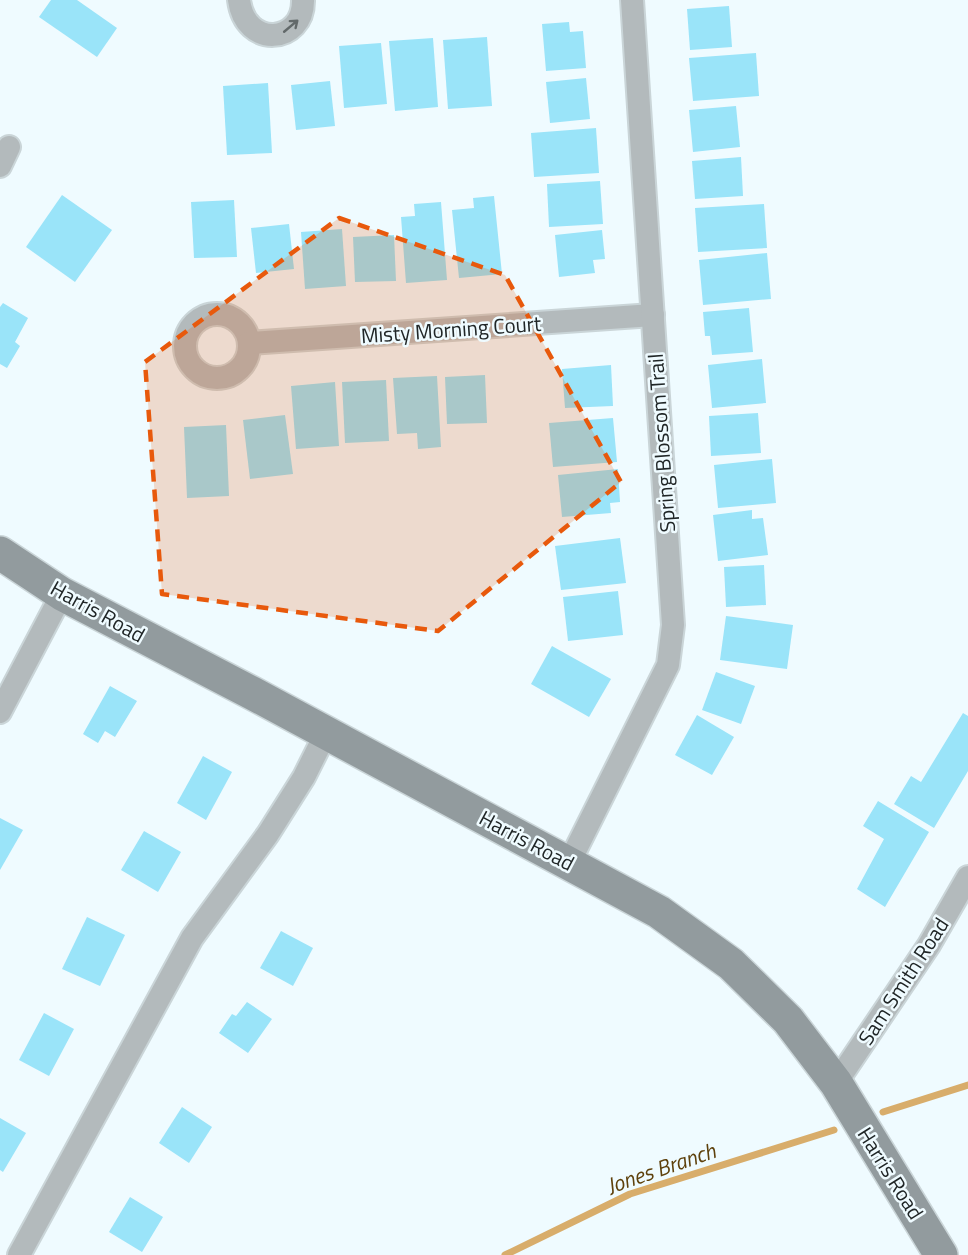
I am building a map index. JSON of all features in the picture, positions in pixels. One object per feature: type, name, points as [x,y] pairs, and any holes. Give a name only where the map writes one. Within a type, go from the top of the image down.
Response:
[{"type":"street","points":[[239,0],[240,11],[252,29],[262,34],[273,35],[284,33],[293,27],[309,0]]},
{"type":"street","name":"Spring Blossom Trail","points":[[569,863],[668,665],[674,625],[632,0]]},
{"type":"street","name":"Misty Morning Court","points":[[249,343],[653,315]]},
{"type":"street","name":"Harris Road","points":[[0,553],[62,594],[659,912],[731,964],[788,1020],[836,1083],[941,1255]]},
{"type":"street","points":[[0,712],[62,594]]},
{"type":"street","points":[[19,1255],[192,938],[268,834],[304,777],[326,733]]},
{"type":"street","name":"Sam Smith Road","points":[[836,1083],[929,945],[968,877]]},
{"type":"highlighted area","points":[[339,218],[505,275],[621,482],[438,631],[162,594],[145,362]]},
{"type":"building","points":[[51,0],[77,0],[117,28],[97,57],[39,17]]},
{"type":"building","points":[[729,6],[732,47],[690,50],[687,9]]},
{"type":"building","points":[[569,22],[570,32],[583,31],[586,68],[546,71],[542,24]]},
{"type":"building","points":[[487,37],[492,106],[448,109],[443,40]]},
{"type":"building","points":[[433,38],[438,107],[395,111],[389,41]]},
{"type":"building","points":[[381,43],[387,104],[344,108],[339,46]]},
{"type":"building","points":[[756,53],[759,96],[693,101],[689,58]]},
{"type":"building","points":[[586,78],[590,119],[550,123],[546,82]]},
{"type":"building","points":[[330,81],[335,126],[296,130],[291,85]]},
{"type":"building","points":[[268,83],[272,153],[227,155],[223,86]]},
{"type":"building","points":[[736,106],[740,147],[693,152],[689,110]]},
{"type":"building","points":[[596,128],[599,173],[534,177],[531,133]]},
{"type":"building","points":[[741,157],[743,196],[695,199],[692,161]]},
{"type":"building","points":[[600,181],[603,224],[549,227],[547,184]]},
{"type":"building","points":[[62,195],[112,230],[75,282],[26,247]]},
{"type":"building","points":[[494,196],[502,274],[459,278],[452,210],[474,208],[473,198]]},
{"type":"building","points":[[234,200],[237,257],[194,258],[191,202]]},
{"type":"building","points":[[441,202],[447,280],[406,283],[401,217],[415,216],[414,204]]},
{"type":"building","points":[[764,204],[767,248],[698,252],[695,208]]},
{"type":"building","points":[[289,224],[294,269],[256,273],[251,228]]},
{"type":"building","points":[[342,229],[346,286],[305,289],[301,232]]},
{"type":"building","points":[[602,230],[605,259],[593,260],[595,273],[559,277],[555,235]]},
{"type":"building","points":[[394,235],[396,281],[355,282],[353,237]]},
{"type":"building","points":[[767,253],[771,299],[703,305],[699,260]]},
{"type":"building","points":[[3,303],[28,318],[15,342],[20,346],[7,368],[0,364],[0,307]]},
{"type":"building","points":[[749,308],[753,352],[712,355],[710,336],[705,336],[703,312]]},
{"type":"building","points":[[762,359],[766,403],[712,408],[708,365]]},
{"type":"building","points":[[611,365],[613,406],[565,408],[562,369]]},
{"type":"building","points":[[485,375],[487,423],[447,424],[445,377]]},
{"type":"building","points":[[437,376],[441,447],[418,449],[417,433],[397,434],[393,378]]},
{"type":"building","points":[[386,380],[389,441],[345,443],[342,382]]},
{"type":"building","points":[[335,382],[339,446],[296,449],[291,386]]},
{"type":"building","points":[[758,413],[761,453],[711,456],[709,416]]},
{"type":"building","points":[[285,415],[293,474],[250,479],[243,420]]},
{"type":"building","points":[[613,418],[617,462],[553,467],[549,423]]},
{"type":"building","points":[[226,425],[229,496],[187,498],[184,427]]},
{"type":"building","points":[[772,459],[776,503],[718,508],[714,465]]},
{"type":"building","points":[[618,469],[620,502],[610,503],[611,513],[562,517],[558,475]]},
{"type":"building","points":[[752,510],[752,519],[763,518],[768,555],[718,561],[713,515]]},
{"type":"building","points":[[620,538],[626,583],[561,590],[555,546]]},
{"type":"building","points":[[764,565],[766,605],[726,607],[724,567]]},
{"type":"building","points":[[618,591],[623,635],[568,641],[563,597]]},
{"type":"building","points":[[726,616],[793,625],[787,669],[720,660]]},
{"type":"building","points":[[552,646],[611,679],[589,717],[531,684]]},
{"type":"building","points":[[716,672],[755,686],[741,724],[702,710]]},
{"type":"building","points":[[110,686],[137,701],[115,737],[105,731],[98,743],[83,734]]},
{"type":"building","points":[[963,713],[968,716],[968,771],[934,828],[894,804],[911,776],[921,782]]},
{"type":"building","points":[[697,715],[734,737],[712,775],[675,755]]},
{"type":"building","points":[[203,756],[232,772],[206,820],[177,803]]},
{"type":"building","points":[[878,801],[929,832],[885,907],[857,889],[884,839],[863,826]]},
{"type":"building","points":[[0,818],[23,830],[0,870]]},
{"type":"building","points":[[144,831],[181,852],[158,892],[121,870]]},
{"type":"building","points":[[87,917],[125,935],[100,986],[62,969]]},
{"type":"building","points":[[281,931],[313,948],[293,986],[260,968]]},
{"type":"building","points":[[247,1002],[272,1019],[248,1053],[219,1033],[232,1014],[236,1016]]},
{"type":"building","points":[[44,1013],[74,1029],[49,1076],[19,1060]]},
{"type":"building","points":[[182,1107],[212,1127],[189,1163],[159,1143]]},
{"type":"building","points":[[0,1118],[26,1133],[3,1172],[0,1170]]},
{"type":"building","points":[[130,1197],[163,1217],[142,1252],[109,1232]]},
{"type":"waterway","name":"Jones Branch","points":[[883,1112],[968,1085]]},
{"type":"waterway","name":"Jones Branch","points":[[505,1255],[630,1194],[834,1130]]}]
